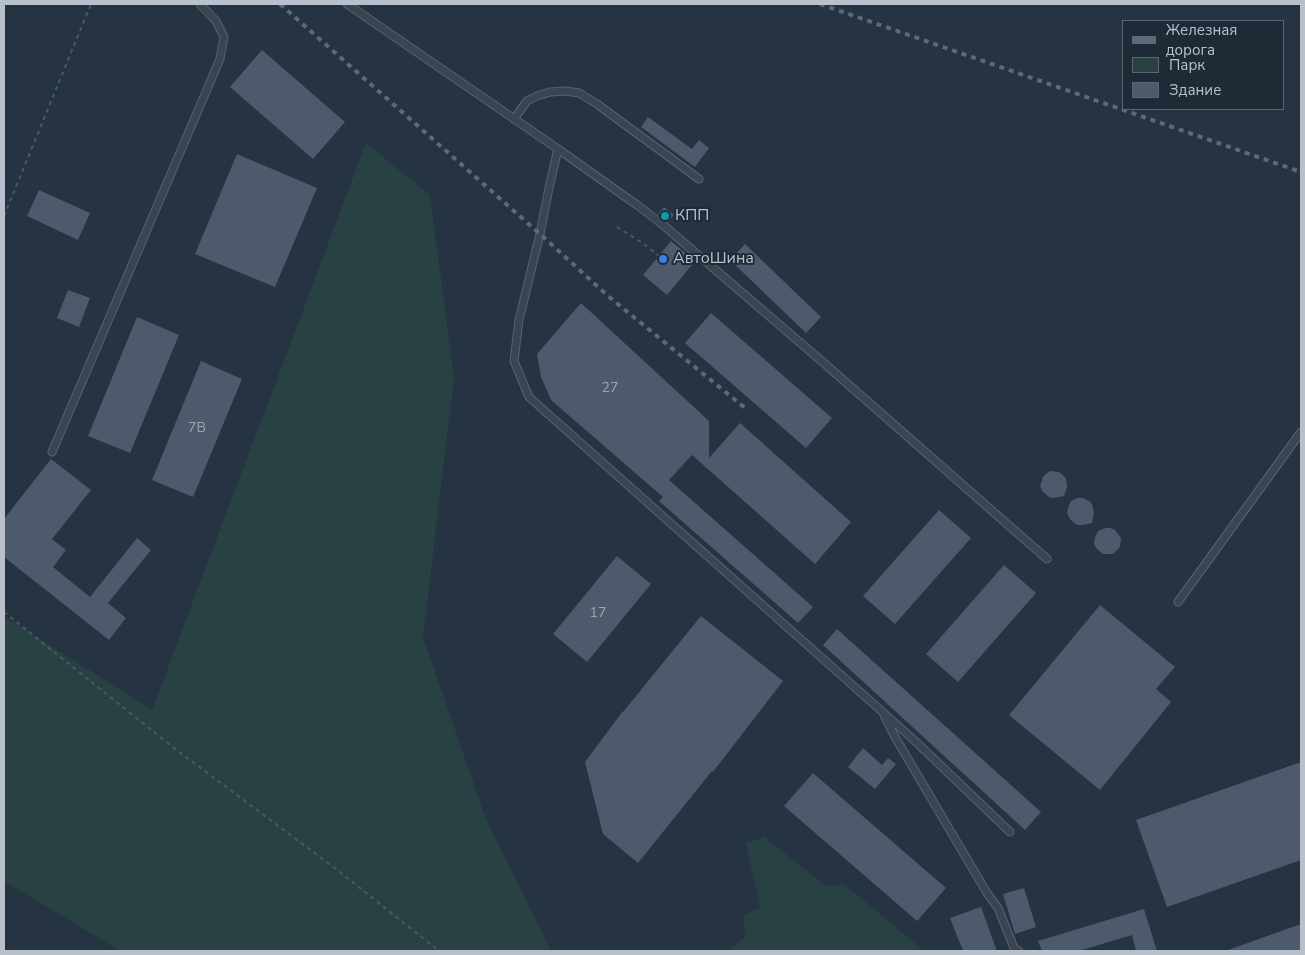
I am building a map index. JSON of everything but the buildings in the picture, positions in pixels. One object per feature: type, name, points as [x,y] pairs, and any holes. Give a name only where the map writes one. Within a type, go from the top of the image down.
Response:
[{"type":"lane","points":[[52,452],[220,59],[224,37],[216,21],[200,4]]},
{"type":"lane","points":[[347,4],[558,149],[662,224],[826,364],[1047,559]]},
{"type":"lane","points":[[514,119],[527,101],[537,96],[550,92],[566,91],[579,93],[597,104],[699,179]]},
{"type":"lane","points":[[558,149],[519,320],[514,361],[529,397],[914,740],[1010,832]]},
{"type":"lane","points":[[1178,602],[1301,432]]},
{"type":"lane","points":[[883,712],[894,736],[987,893],[998,908],[1014,948],[1019,951]]},
{"type":"path","points":[[4,216],[91,4]]},
{"type":"path","points":[[617,227],[659,256]]},
{"type":"path","points":[[4,612],[174,748],[340,872],[439,951]]},
{"type":"green space","points":[[366,143],[430,195],[454,378],[423,637],[486,819],[551,951],[120,951],[4,881],[4,616],[152,710]]},
{"type":"green space","points":[[764,837],[826,886],[844,884],[924,951],[727,951],[745,937],[743,915],[760,907],[746,843]]},
{"type":"railway","points":[[280,4],[608,296],[745,408]]},
{"type":"railway","points":[[820,4],[1122,109]]},
{"type":"railway","points":[[1123,110],[1301,172]]},
{"type":"place","name":"КПП","points":[[665,216]]},
{"type":"place","name":"АвтоШина","points":[[663,259]]}]
